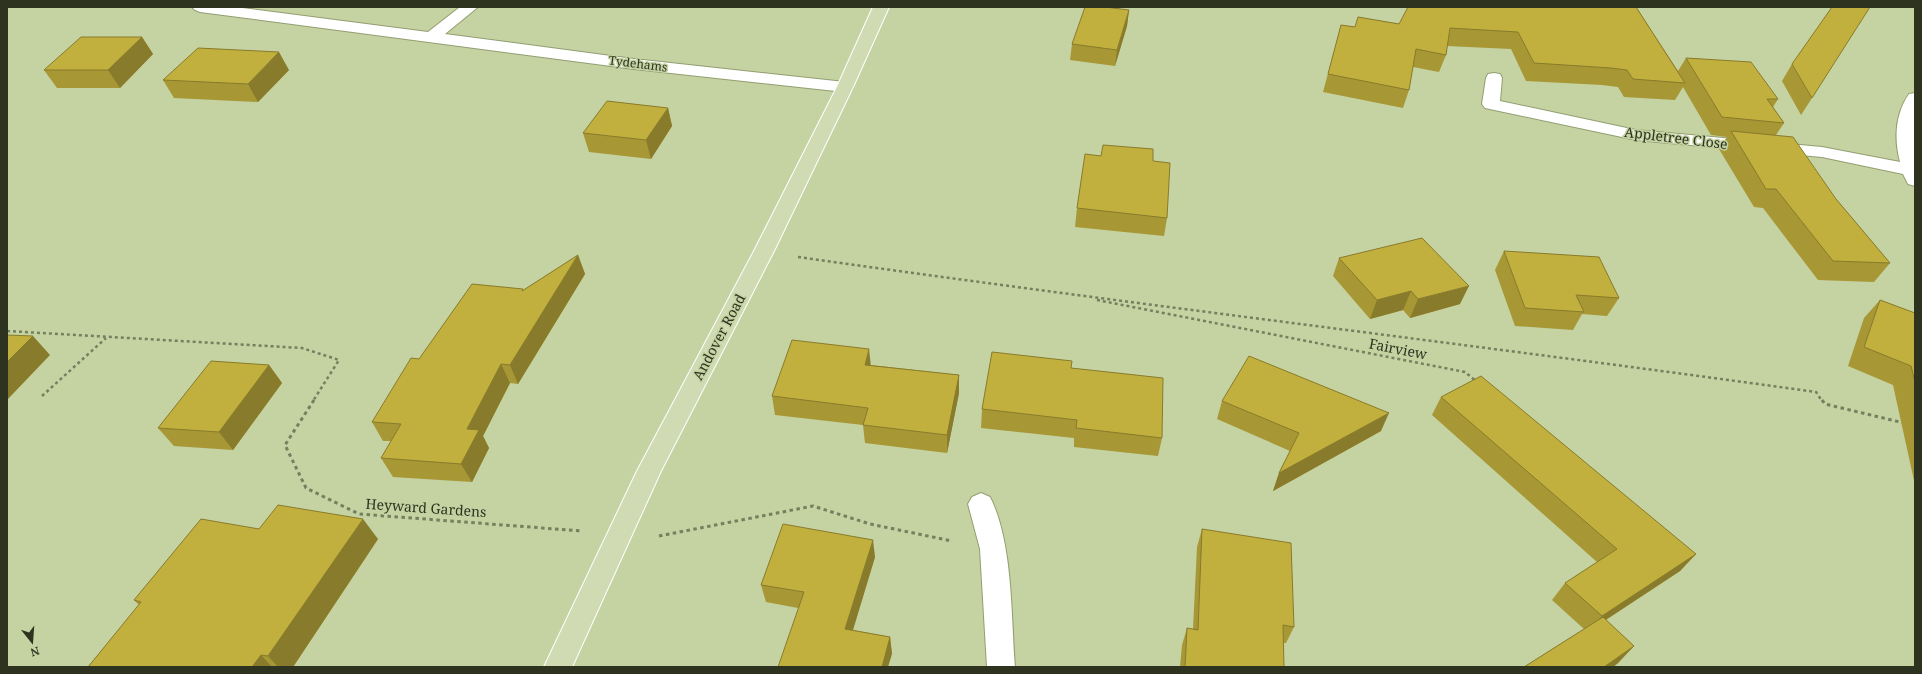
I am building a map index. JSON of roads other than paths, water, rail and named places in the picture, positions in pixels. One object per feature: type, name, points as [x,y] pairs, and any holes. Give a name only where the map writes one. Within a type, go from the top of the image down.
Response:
[{"type":"main road","name":"Andover Road","points":[[558,667],[621,535],[649,471],[764,252],[845,87],[881,7]]},
{"type":"street","name":"Tydehams","points":[[200,7],[433,36],[634,64],[845,87]]},
{"type":"street","points":[[433,36],[470,7]]},
{"type":"street","name":"Appletree Close","points":[[1494,78],[1491,104],[1636,135],[1822,152],[1913,175]]},
{"type":"street","points":[[1913,175],[1904,140],[1909,107],[1915,98]]},
{"type":"street","points":[[980,504],[993,549],[1001,667]]}]
